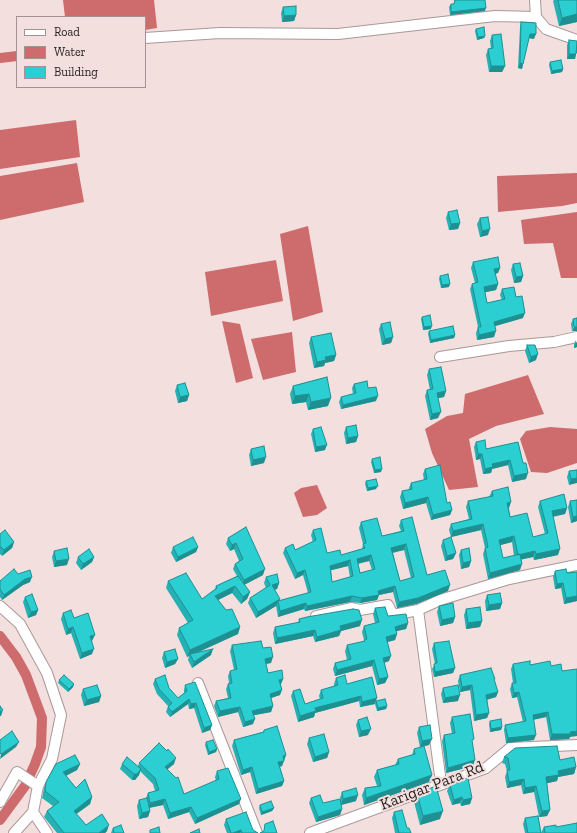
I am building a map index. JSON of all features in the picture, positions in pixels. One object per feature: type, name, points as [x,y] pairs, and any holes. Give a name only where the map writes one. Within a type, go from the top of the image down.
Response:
[{"type":"street","points":[[535,0],[536,16],[546,29],[577,40]]},
{"type":"street","points":[[146,38],[220,33],[338,34],[495,16],[536,16]]},
{"type":"street","points":[[440,357],[509,346],[554,342],[577,337]]},
{"type":"street","points":[[307,617],[351,608],[360,610],[388,605],[393,615],[418,610],[440,600],[509,579],[577,565]]},
{"type":"street","points":[[0,606],[20,624],[47,673],[61,715],[52,759],[38,786],[33,812],[14,833]]},
{"type":"street","points":[[418,610],[441,783]]},
{"type":"street","points":[[198,683],[257,833]]},
{"type":"street","name":"Karigar Para Rd","points":[[310,833],[441,783],[486,768],[510,748],[577,745]]},
{"type":"street","points":[[0,802],[17,772],[38,786]]},
{"type":"street","points":[[33,812],[47,833]]},
{"type":"water","points":[[63,0],[154,0],[157,28],[146,30],[146,16],[65,16]]},
{"type":"water","points":[[76,120],[80,157],[0,169],[0,130]]},
{"type":"water","points":[[77,163],[84,202],[0,220],[0,176]]},
{"type":"water","points":[[577,173],[577,203],[562,206],[498,212],[497,176]]},
{"type":"water","points":[[577,212],[577,278],[561,278],[553,243],[524,244],[521,220]]},
{"type":"water","points":[[308,226],[323,312],[293,321],[280,234]]},
{"type":"water","points":[[276,260],[283,301],[211,316],[205,272]]},
{"type":"water","points":[[222,321],[240,324],[253,378],[236,383]]},
{"type":"water","points":[[292,332],[296,372],[263,380],[251,339]]},
{"type":"water","points":[[528,375],[544,414],[496,426],[469,439],[478,487],[449,490],[432,453],[425,429],[447,416],[463,413],[465,394]]},
{"type":"water","points":[[550,427],[577,429],[577,463],[547,473],[531,472],[520,439],[526,431]]},
{"type":"water","points":[[317,485],[327,508],[317,515],[303,517],[294,493],[301,488]]},
{"type":"building","points":[[455,0],[485,0],[486,8],[451,12],[451,4],[454,4]]},
{"type":"building","points":[[558,0],[577,0],[577,14],[562,18]]},
{"type":"building","points":[[296,6],[296,15],[284,16],[283,7]]},
{"type":"building","points":[[521,22],[536,23],[536,34],[530,34],[523,64],[520,63]]},
{"type":"building","points":[[484,27],[485,36],[478,37],[476,29]]},
{"type":"building","points":[[501,34],[505,66],[491,66],[488,49],[493,48],[492,35]]},
{"type":"building","points":[[569,40],[577,41],[576,54],[569,54]]},
{"type":"building","points":[[561,60],[563,69],[552,71],[550,62]]},
{"type":"building","points":[[457,210],[460,223],[451,224],[448,212]]},
{"type":"building","points":[[488,217],[490,229],[482,231],[480,218]]},
{"type":"building","points":[[498,257],[500,268],[494,269],[498,284],[484,287],[487,303],[505,299],[502,289],[514,287],[516,297],[522,296],[525,313],[494,322],[496,331],[479,335],[478,327],[481,327],[472,284],[478,282],[473,262]]},
{"type":"building","points":[[520,263],[523,276],[516,277],[513,264]]},
{"type":"building","points":[[448,274],[450,284],[442,285],[440,276]]},
{"type":"building","points":[[430,315],[432,326],[424,327],[422,317]]},
{"type":"building","points":[[577,318],[577,327],[574,327],[573,319]]},
{"type":"building","points":[[390,322],[393,337],[385,339],[381,324]]},
{"type":"building","points":[[453,326],[455,335],[431,340],[429,331]]},
{"type":"building","points":[[331,333],[336,355],[325,357],[326,360],[317,362],[311,337]]},
{"type":"building","points":[[527,345],[535,345],[538,354],[531,357]]},
{"type":"building","points":[[441,367],[446,391],[437,393],[441,412],[432,414],[427,390],[433,389],[429,369]]},
{"type":"building","points":[[327,377],[331,398],[311,402],[309,394],[295,396],[293,386]]},
{"type":"building","points":[[367,381],[368,388],[376,387],[378,396],[343,405],[341,397],[356,393],[354,384]]},
{"type":"building","points":[[185,383],[189,395],[180,397],[177,385]]},
{"type":"building","points":[[356,425],[358,436],[348,438],[346,427]]},
{"type":"building","points":[[321,427],[327,445],[316,447],[313,429]]},
{"type":"building","points":[[485,440],[486,449],[518,442],[523,463],[526,463],[528,473],[514,476],[510,460],[492,464],[493,467],[485,469],[482,454],[478,454],[476,442]]},
{"type":"building","points":[[264,446],[266,457],[253,460],[251,449]]},
{"type":"building","points":[[380,457],[382,469],[375,470],[372,459]]},
{"type":"building","points":[[440,465],[447,503],[450,502],[452,510],[433,515],[428,497],[405,503],[402,491],[412,489],[411,483],[427,479],[425,469]]},
{"type":"building","points":[[577,470],[577,478],[571,479],[569,471]]},
{"type":"building","points":[[376,479],[378,486],[368,488],[366,481]]},
{"type":"building","points":[[508,487],[511,502],[507,503],[510,517],[527,513],[533,537],[548,533],[540,501],[564,494],[567,508],[552,511],[560,549],[536,554],[535,551],[520,555],[522,564],[490,573],[485,548],[488,547],[483,524],[453,531],[451,524],[472,519],[468,501],[493,496],[492,491]],"holes":[[[514,536],[518,554],[503,558],[499,540]]]},
{"type":"building","points":[[577,500],[577,516],[573,517],[570,501]]},
{"type":"building","points":[[412,517],[427,575],[445,570],[450,585],[418,598],[399,602],[395,586],[378,591],[379,595],[362,598],[352,596],[307,606],[306,603],[280,611],[278,601],[311,592],[305,570],[297,573],[285,548],[293,544],[295,550],[316,540],[313,530],[321,528],[327,553],[340,550],[341,555],[365,548],[363,544],[366,543],[361,522],[377,518],[382,536],[404,531],[401,520]],"holes":[[[406,544],[414,577],[400,581],[391,548]],[[371,555],[375,569],[360,573],[357,559]],[[350,560],[353,576],[332,582],[330,566]]]},
{"type":"building","points":[[246,527],[265,569],[244,580],[235,564],[243,559],[236,543],[232,545],[228,538]]},
{"type":"building","points":[[5,530],[14,542],[4,550],[1,547],[0,548],[0,534]]},
{"type":"building","points":[[193,537],[198,547],[178,557],[173,547]]},
{"type":"building","points":[[451,537],[456,553],[447,556],[443,540]]},
{"type":"building","points":[[67,548],[69,559],[56,561],[54,551]]},
{"type":"building","points":[[469,548],[471,561],[463,563],[461,550]]},
{"type":"building","points":[[89,549],[94,557],[83,564],[78,557]]},
{"type":"building","points":[[14,569],[18,574],[30,570],[32,577],[25,579],[4,595],[0,589],[0,581]]},
{"type":"building","points":[[566,569],[567,573],[577,572],[577,596],[566,598],[563,583],[557,584],[555,571]]},
{"type":"building","points":[[186,573],[202,599],[217,588],[216,586],[238,576],[250,592],[243,597],[235,586],[215,596],[226,610],[232,609],[240,627],[190,650],[179,628],[193,620],[168,581]]},
{"type":"building","points":[[277,574],[279,583],[272,585],[280,599],[258,612],[250,598],[270,585],[266,577]]},
{"type":"building","points":[[500,593],[502,603],[489,605],[487,595]]},
{"type":"building","points":[[32,594],[38,610],[31,612],[25,597]]},
{"type":"building","points":[[453,603],[455,617],[442,620],[439,606]]},
{"type":"building","points":[[385,607],[388,616],[406,614],[408,623],[395,627],[397,634],[386,637],[391,656],[383,658],[388,677],[379,679],[374,660],[337,670],[335,663],[351,659],[347,645],[365,641],[364,640],[367,639],[364,626],[379,622],[375,608]]},
{"type":"building","points":[[480,607],[482,621],[468,623],[466,609]]},
{"type":"building","points":[[353,609],[359,610],[362,620],[340,626],[341,630],[317,637],[315,630],[277,638],[275,627],[300,622],[299,619],[307,617]]},
{"type":"building","points":[[71,610],[74,618],[88,613],[95,635],[90,636],[94,649],[82,653],[73,627],[68,629],[63,613]]},
{"type":"building","points":[[261,641],[263,648],[271,647],[273,657],[265,659],[268,673],[282,670],[283,679],[279,680],[282,690],[270,694],[273,706],[252,711],[255,719],[245,722],[240,707],[220,711],[216,701],[231,698],[228,684],[232,683],[230,671],[237,669],[232,645]]},
{"type":"building","points":[[449,641],[455,668],[435,672],[434,664],[437,663],[434,643]]},
{"type":"building","points":[[175,649],[178,659],[167,662],[164,652]]},
{"type":"building","points":[[213,649],[194,662],[190,654]]},
{"type":"building","points":[[530,661],[530,665],[550,661],[551,666],[561,664],[562,671],[577,669],[577,731],[570,732],[571,734],[552,734],[548,712],[533,715],[536,735],[508,738],[505,725],[526,721],[519,692],[514,693],[512,683],[516,683],[513,664]]},
{"type":"building","points":[[491,668],[498,692],[486,695],[489,713],[476,715],[472,685],[462,687],[460,675]]},
{"type":"building","points":[[64,675],[74,684],[69,689],[59,680]]},
{"type":"building","points":[[165,675],[169,688],[178,698],[187,691],[185,685],[195,682],[212,725],[204,728],[196,703],[191,704],[189,699],[172,712],[168,707],[172,703],[159,689],[155,679]]},
{"type":"building","points":[[345,675],[347,684],[372,677],[377,698],[362,702],[361,696],[315,708],[316,711],[300,716],[293,691],[300,689],[305,704],[323,698],[321,690],[338,685],[336,678]]},
{"type":"building","points":[[97,685],[101,696],[87,700],[83,689]]},
{"type":"building","points":[[458,685],[460,695],[445,698],[443,688]]},
{"type":"building","points":[[385,699],[387,706],[378,708],[376,701]]},
{"type":"building","points":[[470,714],[474,739],[472,740],[475,760],[448,768],[444,735],[455,733],[452,717]]},
{"type":"building","points":[[367,717],[371,729],[361,731],[358,720]]},
{"type":"building","points":[[501,719],[502,727],[491,729],[490,721]]},
{"type":"building","points":[[430,725],[432,739],[422,741],[419,727]]},
{"type":"building","points":[[277,726],[286,755],[283,756],[284,761],[278,762],[284,781],[258,789],[252,767],[243,770],[234,740],[264,732],[264,730]]},
{"type":"building","points":[[12,731],[19,742],[1,754],[0,740]]},
{"type":"building","points":[[324,734],[329,752],[315,757],[309,738]]},
{"type":"building","points":[[213,740],[217,749],[209,752],[206,742]]},
{"type":"building","points":[[159,743],[167,751],[168,749],[176,758],[165,767],[176,778],[178,777],[184,794],[219,779],[217,771],[228,768],[241,799],[197,818],[191,807],[170,813],[165,799],[150,803],[148,793],[159,790],[155,778],[139,763]]},
{"type":"building","points":[[424,746],[432,775],[366,798],[365,788],[381,786],[377,770],[399,764],[398,759],[415,754],[414,749]]},
{"type":"building","points":[[557,746],[560,760],[574,757],[576,767],[558,771],[559,775],[546,777],[550,810],[542,811],[536,786],[525,788],[524,779],[509,782],[507,770],[510,770],[508,758],[504,757],[515,748]]},
{"type":"building","points":[[75,755],[80,764],[63,772],[76,788],[85,779],[92,797],[74,811],[86,825],[102,814],[109,825],[99,833],[64,833],[47,811],[59,802],[45,791],[46,782],[56,764]]},
{"type":"building","points":[[127,757],[141,769],[137,774],[134,774],[122,764]]},
{"type":"building","points":[[468,778],[472,798],[463,800],[462,797],[454,800],[450,785],[459,782],[459,780]]},
{"type":"building","points":[[436,786],[443,811],[423,816],[417,793]]},
{"type":"building","points":[[356,788],[358,795],[343,799],[342,792]]},
{"type":"building","points":[[320,795],[323,803],[340,799],[342,809],[318,817],[311,798]]},
{"type":"building","points":[[147,798],[150,811],[142,813],[139,800]]},
{"type":"building","points":[[271,801],[274,808],[262,812],[260,805]]},
{"type":"building","points":[[402,810],[407,828],[409,828],[411,833],[399,833],[394,812]]},
{"type":"building","points":[[246,812],[253,830],[258,833],[242,833],[241,830],[231,833],[226,819]]},
{"type":"building","points":[[538,816],[541,833],[528,833],[525,818]]},
{"type":"building","points":[[273,821],[277,833],[260,833],[264,831],[265,824]]},
{"type":"building","points":[[577,823],[577,833],[545,833],[544,827],[556,825],[556,827]]},
{"type":"building","points":[[121,825],[124,833],[114,833],[113,828]]},
{"type":"building","points":[[159,827],[160,833],[150,833],[150,830]]},
{"type":"building","points":[[199,829],[200,833],[190,833]]},
{"type":"waterway","points":[[0,58],[16,56]]},
{"type":"waterway","points":[[0,636],[16,657],[26,675],[42,718],[41,747],[35,764],[25,786],[0,820]]}]
